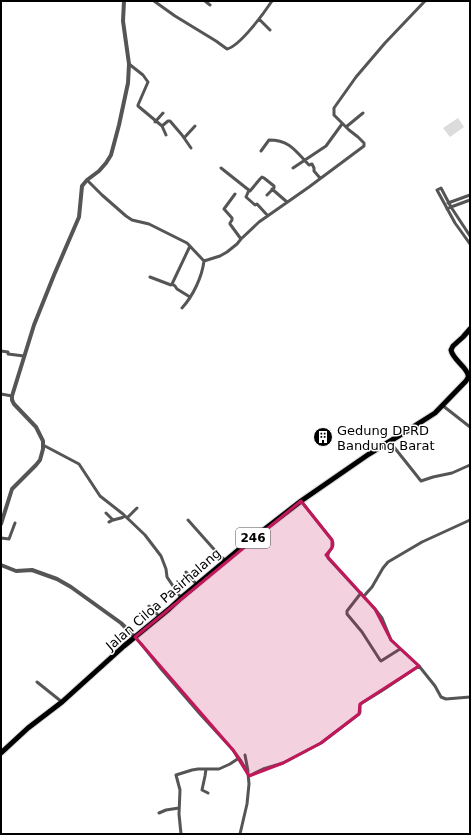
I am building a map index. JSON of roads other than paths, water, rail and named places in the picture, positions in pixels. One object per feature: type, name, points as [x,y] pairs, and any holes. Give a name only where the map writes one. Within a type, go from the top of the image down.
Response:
[{"type":"main road","name":"Jalan Ciloa Pasirhalang","points":[[1,753],[28,728],[62,702],[225,560],[301,501],[369,454],[435,413],[466,381],[468,377],[468,373],[453,355],[451,350],[453,346],[470,330]]},
{"type":"street","points":[[1,524],[12,489],[40,460],[43,449],[43,441],[36,427],[14,404],[12,396],[34,325],[80,212],[81,189],[87,180],[103,167],[111,155],[122,114],[129,64],[123,21],[124,1]]},
{"type":"street","points":[[154,1],[227,49],[235,45],[246,34],[272,1]]},
{"type":"street","points":[[205,1],[210,5]]},
{"type":"street","points":[[204,261],[223,255],[237,244],[255,226],[364,146],[364,143],[334,115],[334,108],[356,77],[385,43],[425,1]]},
{"type":"street","points":[[259,19],[270,30]]},
{"type":"street","points":[[129,64],[143,75],[148,82],[138,106],[155,122],[162,126],[166,135]]},
{"type":"street","points":[[155,122],[163,113]]},
{"type":"street","points":[[346,127],[363,113]]},
{"type":"street","points":[[162,126],[168,120],[177,126],[191,148]]},
{"type":"street","points":[[294,168],[326,146],[342,124]]},
{"type":"street","points":[[184,138],[195,126]]},
{"type":"street","points":[[182,135],[185,131]]},
{"type":"street","points":[[261,151],[269,140],[283,141],[292,146],[309,165],[312,164],[314,171],[320,178]]},
{"type":"street","points":[[221,168],[249,190]]},
{"type":"street","points":[[267,195],[274,188],[263,177],[250,191],[249,190],[246,197],[255,205],[257,204],[268,216]]},
{"type":"street","points":[[87,180],[126,216],[132,220],[151,225],[187,243],[204,261]]},
{"type":"street","points":[[470,236],[449,208],[444,204],[437,190],[441,188],[449,202],[449,208],[454,223],[470,244]]},
{"type":"street","points":[[272,189],[287,202]]},
{"type":"street","points":[[235,194],[224,209],[232,218],[230,224],[241,239]]},
{"type":"street","points":[[444,204],[470,195]]},
{"type":"street","points":[[449,208],[470,200]]},
{"type":"street","points":[[172,284],[190,246]]},
{"type":"street","points":[[182,308],[187,303],[202,276],[204,261]]},
{"type":"street","points":[[150,277],[170,285],[172,284],[190,297]]},
{"type":"street","points":[[1,351],[8,352],[8,354],[24,356]]},
{"type":"street","points":[[1,394],[12,396]]},
{"type":"street","points":[[442,405],[470,427]]},
{"type":"street","points":[[390,442],[421,481],[452,473],[470,465]]},
{"type":"street","points":[[43,445],[79,464],[100,496],[145,535],[161,556],[167,576],[181,598]]},
{"type":"street","points":[[301,501],[332,540],[332,548],[328,553],[328,558],[364,596],[382,618],[391,640],[418,666],[435,686],[441,697],[470,697]]},
{"type":"street","points":[[109,522],[126,517],[137,508]]},
{"type":"street","points":[[106,513],[113,520]]},
{"type":"street","points":[[188,520],[225,560]]},
{"type":"street","points":[[364,596],[388,562],[422,542],[470,520]]},
{"type":"street","points":[[1,538],[9,539],[16,523]]},
{"type":"street","points":[[1,565],[16,571],[32,570],[57,578],[124,626],[239,758],[248,774]]},
{"type":"street","points":[[186,572],[197,585]]},
{"type":"street","points":[[361,593],[347,611],[347,614],[362,632],[381,661],[400,649]]},
{"type":"street","points":[[149,606],[160,617]]},
{"type":"street","points":[[248,774],[283,763],[321,743],[359,714],[360,705],[362,703],[418,666]]},
{"type":"street","points":[[37,682],[62,702]]},
{"type":"street","points":[[240,834],[246,810],[249,784],[245,755]]},
{"type":"street","points":[[181,834],[179,808],[180,790],[176,775],[192,770],[222,769],[239,758]]},
{"type":"street","points":[[206,769],[202,790],[208,792]]},
{"type":"street","points":[[159,813],[166,810],[179,808]]},
{"type":"place","name":"Gedung DPRD Bandung Barat","points":[[323,437]]}]
